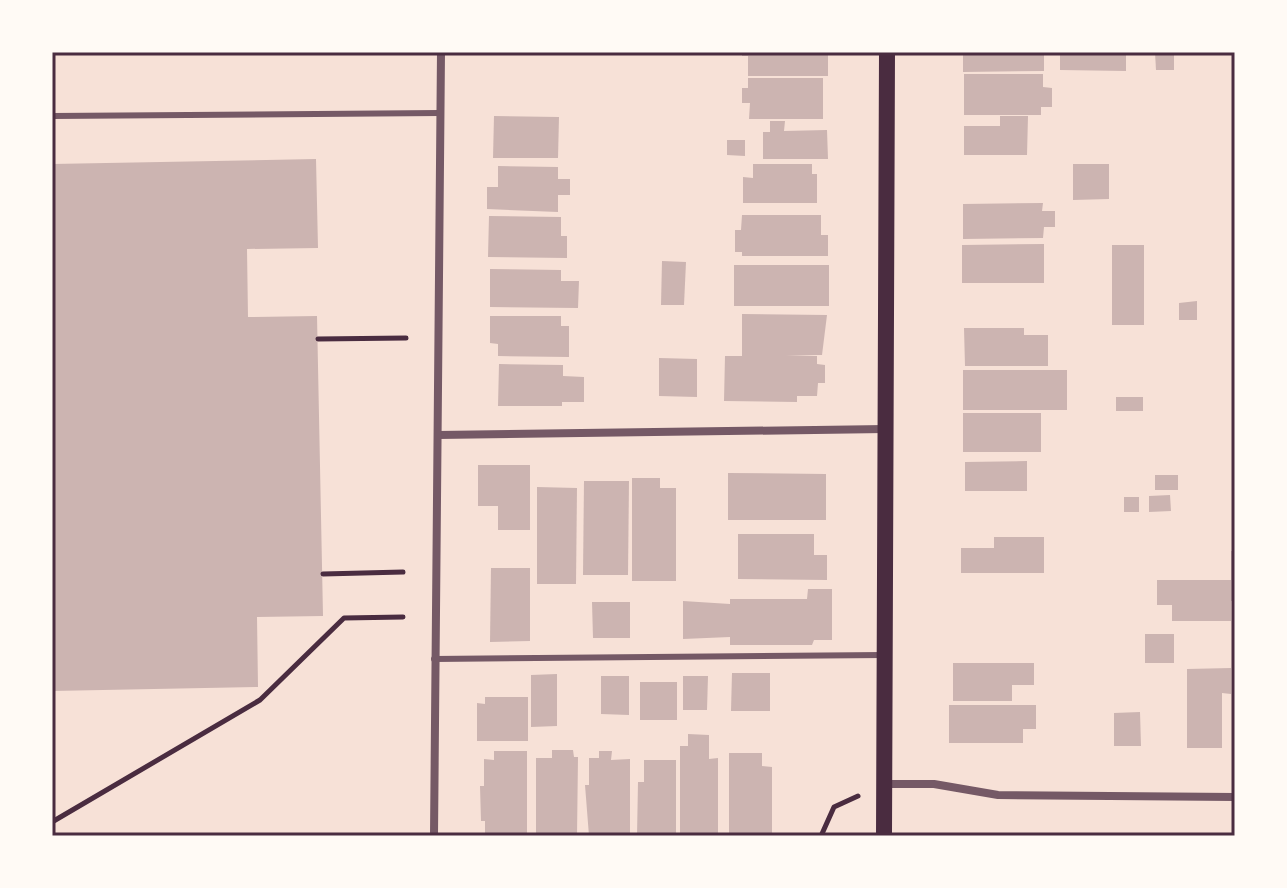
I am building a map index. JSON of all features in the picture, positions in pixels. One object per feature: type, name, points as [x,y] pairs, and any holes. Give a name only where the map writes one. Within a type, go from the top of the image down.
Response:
[{"type":"main road","points":[[884,836],[887,52]]},
{"type":"street","points":[[434,836],[441,52]]},
{"type":"street","points":[[438,435],[885,429]]},
{"type":"street","points":[[884,784],[934,784],[998,795],[1235,797]]},
{"type":"lane","points":[[52,116],[440,113]]},
{"type":"lane","points":[[434,659],[884,655]]},
{"type":"path","points":[[318,339],[406,338]]},
{"type":"path","points":[[323,574],[403,572]]},
{"type":"path","points":[[52,822],[260,700],[344,618],[403,617]]},
{"type":"path","points":[[821,836],[834,807],[884,784]]},
{"type":"building","points":[[742,52],[828,52],[828,76],[748,76],[748,56],[742,56]]},
{"type":"building","points":[[963,52],[1044,52],[1044,71],[963,72]]},
{"type":"building","points":[[1060,52],[1126,52],[1126,71],[1060,70]]},
{"type":"building","points":[[1155,52],[1174,52],[1174,70],[1156,70]]},
{"type":"building","points":[[964,74],[1043,74],[1043,87],[1052,88],[1052,107],[1041,107],[1041,115],[964,115]]},
{"type":"building","points":[[748,78],[823,78],[823,119],[749,119],[750,103],[742,103],[742,88],[748,88]]},
{"type":"building","points":[[494,116],[559,117],[558,158],[493,158]]},
{"type":"building","points":[[1000,116],[1028,116],[1027,155],[964,155],[964,126],[1000,126]]},
{"type":"building","points":[[770,121],[785,121],[784,131],[827,130],[828,159],[763,159],[763,132],[770,132]]},
{"type":"building","points":[[727,140],[745,140],[745,156],[727,155]]},
{"type":"building","points":[[316,159],[318,248],[247,249],[248,317],[317,316],[323,616],[257,617],[258,687],[52,691],[52,164]]},
{"type":"building","points":[[753,164],[812,164],[812,174],[817,174],[817,203],[743,203],[743,177],[753,178]]},
{"type":"building","points":[[1073,164],[1109,164],[1109,199],[1073,200]]},
{"type":"building","points":[[498,166],[558,167],[558,179],[570,179],[570,195],[558,195],[558,212],[487,209],[487,187],[498,187]]},
{"type":"building","points":[[1043,203],[1042,211],[1055,211],[1055,227],[1044,227],[1043,238],[963,239],[963,204]]},
{"type":"building","points":[[742,215],[821,215],[821,235],[828,235],[828,256],[742,256],[742,252],[735,252],[735,230],[741,230]]},
{"type":"building","points":[[489,216],[561,217],[561,236],[567,236],[567,258],[488,257]]},
{"type":"building","points":[[1044,244],[1044,283],[962,283],[962,245]]},
{"type":"building","points":[[1112,245],[1144,245],[1144,325],[1112,325]]},
{"type":"building","points":[[662,261],[686,262],[684,305],[661,305]]},
{"type":"building","points":[[734,265],[829,265],[829,306],[734,306]]},
{"type":"building","points":[[490,269],[561,270],[561,281],[579,281],[578,308],[490,307]]},
{"type":"building","points":[[1197,301],[1197,320],[1179,320],[1179,303]]},
{"type":"building","points":[[742,314],[827,315],[822,355],[786,355],[817,356],[817,364],[825,365],[825,383],[818,383],[817,396],[797,396],[797,402],[724,401],[725,356],[742,356]]},
{"type":"building","points":[[490,316],[561,316],[561,326],[569,326],[569,357],[498,356],[498,344],[490,343]]},
{"type":"building","points":[[964,328],[1024,328],[1024,335],[1048,335],[1048,366],[965,366]]},
{"type":"building","points":[[659,358],[697,359],[697,397],[659,396]]},
{"type":"building","points":[[499,364],[563,365],[563,376],[584,377],[584,402],[562,402],[562,406],[498,406]]},
{"type":"building","points":[[963,370],[1067,370],[1067,410],[963,410]]},
{"type":"building","points":[[1116,397],[1143,397],[1143,411],[1116,411]]},
{"type":"building","points":[[963,413],[1041,413],[1041,452],[963,452]]},
{"type":"building","points":[[1027,461],[1027,491],[965,491],[965,462]]},
{"type":"building","points":[[478,465],[530,465],[530,530],[498,530],[498,506],[478,506]]},
{"type":"building","points":[[728,473],[826,474],[826,520],[728,520]]},
{"type":"building","points":[[1155,475],[1178,475],[1178,490],[1155,490]]},
{"type":"building","points":[[632,478],[660,478],[660,488],[676,488],[676,581],[632,581]]},
{"type":"building","points":[[584,481],[629,481],[628,575],[583,575]]},
{"type":"building","points":[[537,487],[577,488],[576,584],[537,584]]},
{"type":"building","points":[[1170,495],[1171,511],[1149,512],[1149,496]]},
{"type":"building","points":[[1124,497],[1139,497],[1139,512],[1124,512]]},
{"type":"building","points":[[738,534],[814,534],[814,555],[827,555],[827,580],[738,579]]},
{"type":"building","points":[[994,537],[1044,537],[1044,573],[961,573],[961,548],[994,548]]},
{"type":"building","points":[[1231,551],[1235,551],[1235,601],[1231,601],[1231,621],[1172,621],[1172,605],[1157,605],[1157,580],[1231,580]]},
{"type":"building","points":[[491,568],[530,568],[530,641],[490,642]]},
{"type":"building","points":[[808,589],[832,589],[832,640],[814,640],[812,645],[730,645],[730,637],[683,639],[683,601],[730,604],[730,599],[807,599]]},
{"type":"building","points":[[592,602],[630,602],[630,638],[593,638]]},
{"type":"building","points":[[1145,634],[1174,634],[1174,663],[1145,663]]},
{"type":"building","points":[[953,663],[1034,663],[1034,685],[1012,685],[1012,701],[953,701]]},
{"type":"building","points":[[1231,668],[1231,694],[1222,693],[1222,748],[1187,748],[1187,669]]},
{"type":"building","points":[[732,673],[770,673],[770,711],[731,711]]},
{"type":"building","points":[[557,674],[557,726],[531,727],[531,675]]},
{"type":"building","points":[[601,676],[629,676],[629,715],[601,714]]},
{"type":"building","points":[[683,676],[708,676],[707,710],[683,710]]},
{"type":"building","points":[[640,682],[677,682],[677,720],[640,720]]},
{"type":"building","points":[[485,697],[528,697],[528,741],[477,741],[477,703],[485,704]]},
{"type":"building","points":[[949,705],[1036,705],[1036,729],[1023,729],[1023,743],[949,743]]},
{"type":"building","points":[[1140,712],[1141,746],[1114,746],[1114,713]]},
{"type":"building","points":[[688,734],[709,735],[709,759],[718,758],[718,836],[680,836],[680,746],[688,746]]},
{"type":"building","points":[[552,750],[573,750],[574,757],[578,757],[577,836],[536,836],[536,758],[552,758]]},
{"type":"building","points":[[494,751],[527,751],[527,836],[485,836],[485,821],[481,821],[480,786],[484,786],[484,759],[494,760]]},
{"type":"building","points":[[599,751],[612,751],[611,760],[630,759],[630,836],[589,836],[585,785],[589,785],[589,758],[599,758]]},
{"type":"building","points":[[729,753],[762,753],[762,766],[772,767],[772,836],[729,836]]},
{"type":"building","points":[[644,760],[676,760],[676,836],[637,836],[638,782],[644,782]]}]
